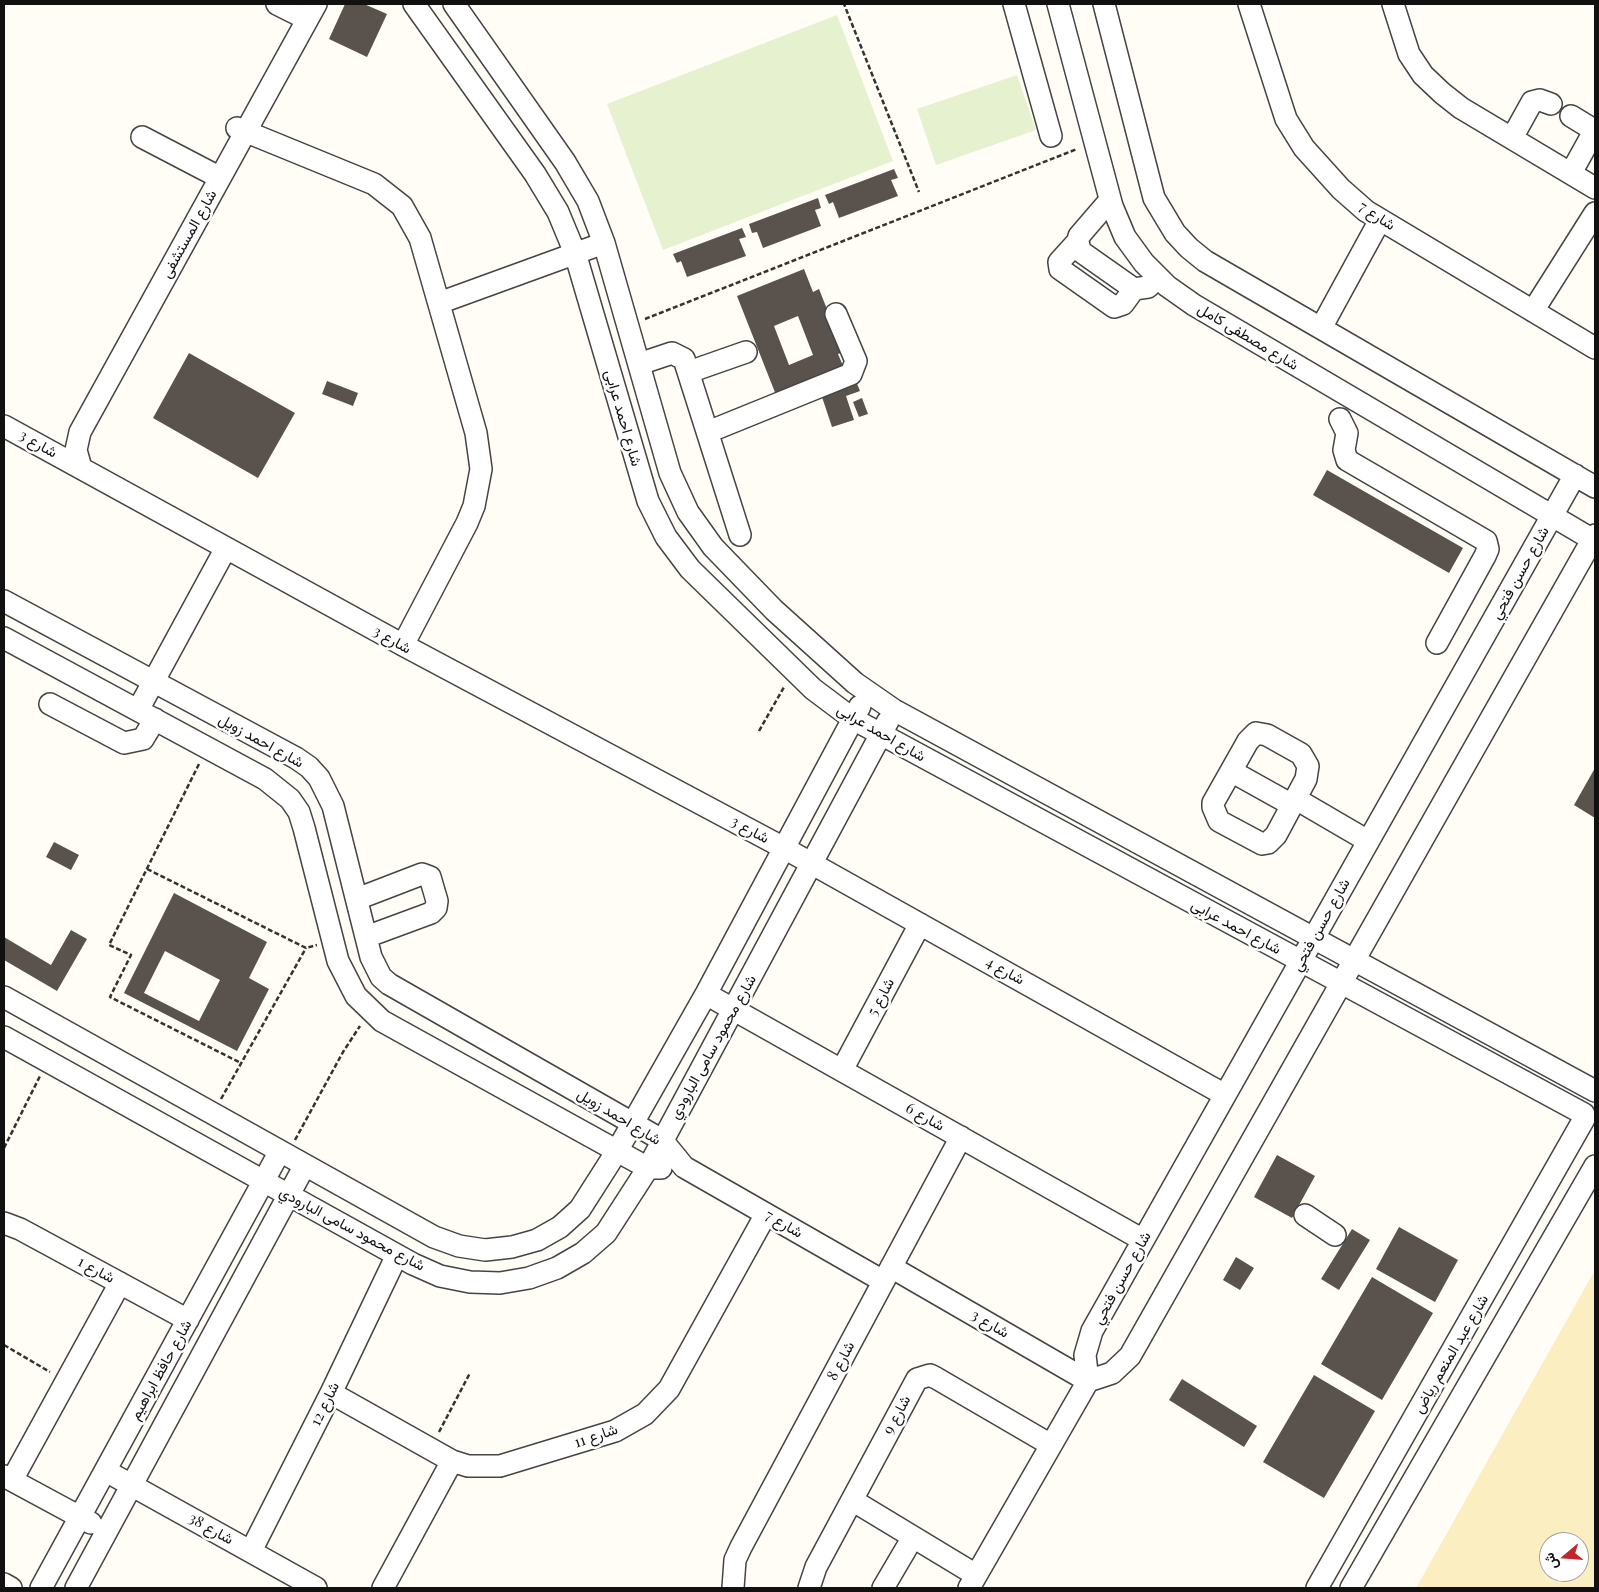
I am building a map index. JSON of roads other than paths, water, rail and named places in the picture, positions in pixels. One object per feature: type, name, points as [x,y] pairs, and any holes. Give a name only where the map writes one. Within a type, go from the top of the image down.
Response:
[{"type":"street","points":[[278,4],[307,7]]},
{"type":"street","name":"شارع احمد عرابى","points":[[414,4],[547,192],[567,232],[648,501],[656,519],[673,548],[690,569],[793,670],[831,704],[853,719],[1341,983],[1588,1121]]},
{"type":"street","name":"شارع احمد عرابى","points":[[454,4],[565,162],[588,201],[604,243],[670,473],[681,500],[699,530],[774,610],[867,693],[894,710],[1355,959],[1595,1092]]},
{"type":"street","points":[[1014,4],[1051,136]]},
{"type":"street","name":"شارع مصطفى كامل","points":[[1058,4],[1110,200],[1125,236],[1144,263],[1158,278],[1194,305],[1552,516],[1594,538]]},
{"type":"street","points":[[1104,4],[1149,178],[1163,216],[1189,248],[1205,261],[1595,487]]},
{"type":"street","name":"شارع 7","points":[[1249,4],[1280,103],[1294,134],[1341,189],[1380,220],[1595,348]]},
{"type":"street","points":[[1393,4],[1409,54],[1423,75],[1461,108],[1595,188]]},
{"type":"street","name":"شارع المستشفى","points":[[81,468],[76,450],[80,432],[307,7]]},
{"type":"street","points":[[1512,138],[1532,102],[1540,100],[1551,104]]},
{"type":"street","points":[[1571,116],[1589,127],[1592,135],[1571,173]]},
{"type":"street","points":[[241,130],[374,184],[402,206],[413,222],[420,238],[478,442],[481,469],[479,488],[467,523],[403,645]]},
{"type":"street","name":"شارع المستشفى","points":[[37,444],[56,440],[71,426],[211,174],[241,130]]},
{"type":"street","points":[[142,137],[211,174]]},
{"type":"street","points":[[1110,200],[1059,262],[1060,269],[1114,307],[1123,304],[1134,289],[1148,287],[1158,278]]},
{"type":"street","points":[[1534,311],[1595,213]]},
{"type":"street","points":[[1321,328],[1380,220]]},
{"type":"street","points":[[439,303],[604,243]]},
{"type":"street","points":[[708,432],[851,374],[856,361],[836,314]]},
{"type":"street","points":[[689,372],[746,352]]},
{"type":"street","points":[[639,364],[672,353],[684,359],[740,535]]},
{"type":"street","points":[[1340,419],[1348,433],[1344,450],[1347,460],[1486,541],[1488,549],[1485,556],[1437,643]]},
{"type":"street","name":"شارع 3","points":[[4,426],[403,645],[784,848]]},
{"type":"street","name":"شارع حسن فتحي","points":[[1088,1381],[1085,1355],[1088,1339],[1575,475]]},
{"type":"street","points":[[852,1500],[913,1537],[973,1582],[1088,1381],[1112,1373],[1130,1356],[1594,538]]},
{"type":"street","points":[[50,704],[124,743],[143,739],[146,715],[154,682],[226,548]]},
{"type":"street","name":"شارع احمد زويل","points":[[4,601],[296,758],[319,778],[333,806],[366,937],[376,967],[389,984],[662,1140],[684,1167]]},
{"type":"street","name":"شارع احمد زويل","points":[[4,638],[278,787],[290,799],[299,812],[338,961],[356,996],[382,1021],[648,1168],[684,1167]]},
{"type":"street","name":"شارع محمود سامى البارودي","points":[[4,997],[434,1237],[459,1246],[485,1250],[512,1248],[560,1227],[580,1208],[617,1151],[706,994],[867,693]]},
{"type":"street","name":"شارع محمود سامى البارودي","points":[[4,1037],[397,1255],[440,1276],[470,1282],[500,1283],[529,1278],[557,1268],[583,1253],[606,1233],[648,1168],[894,710]]},
{"type":"street","points":[[1262,733],[1301,754],[1306,760],[1308,773],[1272,840],[1262,844],[1219,821],[1213,812],[1213,803],[1231,771],[1251,736],[1262,733]]},
{"type":"street","points":[[1231,771],[1365,847]]},
{"type":"street","name":"شارع 4","points":[[784,848],[1225,1095]]},
{"type":"street","points":[[357,899],[422,874],[430,877],[437,901],[436,908],[431,913],[366,937]]},
{"type":"street","name":"شارع 5","points":[[842,1070],[920,924]]},
{"type":"street","name":"شارع 6","points":[[706,994],[1143,1240]]},
{"type":"street","name":"شارع عبد المنعم رياض","points":[[1317,1588],[1588,1121],[1586,1101],[1595,1092]]},
{"type":"street","name":"شارع 8","points":[[733,1588],[735,1560],[741,1547],[961,1137]]},
{"type":"street","name":"شارع حافظ ابراهيم","points":[[41,1588],[264,1181],[283,1153]]},
{"type":"street","name":"شارع حافظ ابراهيم","points":[[76,1588],[305,1165]]},
{"type":"street","name":"شارع عبد المنعم رياض","points":[[1351,1588],[1595,1166]]},
{"type":"street","name":"شارع 7","points":[[684,1167],[766,1214],[887,1274]]},
{"type":"street","name":"شارع 11","points":[[331,1394],[452,1462],[468,1466],[500,1466],[615,1431],[645,1414],[669,1389],[766,1214]]},
{"type":"street","points":[[1305,1215],[1336,1235]]},
{"type":"street","name":"شارع 1","points":[[4,1223],[20,1229],[188,1320]]},
{"type":"street","name":"شارع 12","points":[[251,1551],[331,1394],[397,1255]]},
{"type":"street","name":"شارع 3","points":[[887,1274],[1088,1381]]},
{"type":"street","points":[[107,1531],[8,1478],[67,1381],[120,1283]]},
{"type":"street","name":"شارع 9","points":[[809,1588],[811,1577],[913,1385],[923,1376],[930,1375],[936,1378],[1051,1445]]},
{"type":"street","points":[[383,1588],[452,1462]]},
{"type":"street","name":"شارع 38","points":[[106,1471],[316,1588]]},
{"type":"street","points":[[883,1588],[913,1537]]},
{"type":"street","points":[[4,1584],[11,1588]]}]
